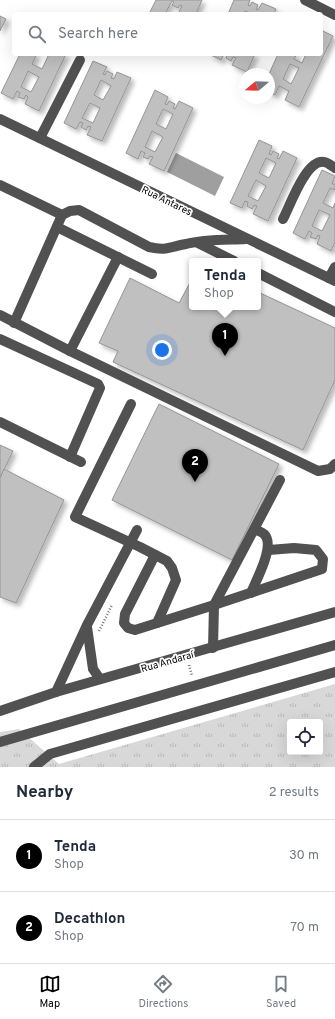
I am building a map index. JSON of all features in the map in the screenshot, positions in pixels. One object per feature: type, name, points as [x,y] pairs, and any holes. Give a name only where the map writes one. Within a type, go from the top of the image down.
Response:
[{"type":"street","points":[[305,0],[335,15]]},
{"type":"street","points":[[40,138],[80,60]]},
{"type":"street","name":"Rua Antares","points":[[0,119],[246,239],[332,279]]},
{"type":"street","points":[[283,219],[307,170],[315,163],[323,162],[335,168]]},
{"type":"street","points":[[0,184],[62,215]]},
{"type":"street","points":[[14,323],[62,215],[70,211],[79,210],[149,247],[160,250],[197,243],[246,239]]},
{"type":"street","points":[[57,227],[152,274]]},
{"type":"street","points":[[197,243],[228,258]]},
{"type":"street","points":[[70,351],[118,257]]},
{"type":"street","points":[[332,279],[335,267]]},
{"type":"street","points":[[261,275],[335,312]]},
{"type":"street","points":[[0,315],[70,351],[318,471],[330,469],[335,464]]},
{"type":"street","points":[[0,340],[98,384],[100,388],[70,457]]},
{"type":"street","points":[[131,404],[75,517],[131,542],[166,561],[172,568],[176,580],[157,623]]},
{"type":"street","points":[[0,422],[81,462]]},
{"type":"street","points":[[212,648],[214,606],[256,530],[280,480]]},
{"type":"street","points":[[56,692],[87,625],[136,530]]},
{"type":"street","points":[[251,593],[269,550],[268,541],[265,534],[256,530]]},
{"type":"street","points":[[155,555],[125,614],[124,622],[128,628],[135,630],[214,606],[322,569],[323,559],[316,550],[294,548],[269,550]]},
{"type":"street","name":"Rua Andaraí","points":[[0,712],[56,692],[335,612]]},
{"type":"street","points":[[87,625],[88,646],[92,669],[100,679]]},
{"type":"street","points":[[0,742],[335,645]]},
{"type":"street","points":[[34,767],[50,754],[335,672]]},
{"type":"path","points":[[97,634],[113,602]]},
{"type":"green space","points":[[335,684],[335,767],[0,767],[0,732],[19,729],[59,764]]},
{"type":"shaded area","points":[[176,153],[224,177],[215,196],[167,172]]},
{"type":"building","points":[[156,0],[202,0],[197,12],[179,12],[182,6],[180,5],[178,8],[172,5],[174,2],[172,1],[166,12],[150,12]]},
{"type":"building","points":[[234,0],[250,0],[248,5],[250,6],[252,2],[258,5],[256,9],[258,10],[262,3],[276,9],[275,12],[229,12]]},
{"type":"building","points":[[0,16],[6,19],[0,31]]},
{"type":"building","points":[[323,31],[333,36],[299,107],[285,100],[289,91],[279,86],[275,95],[275,68],[272,68],[277,56],[296,56],[294,59],[302,63],[305,56],[323,56]],"holes":[[[290,64],[299,68],[291,84],[283,79]]]},
{"type":"building","points":[[19,56],[36,56],[32,64],[42,69],[48,56],[65,56],[39,111],[25,104],[28,97],[26,95],[24,99],[18,97],[20,93],[17,91],[13,99],[1,93]],"holes":[[[28,71],[39,77],[31,92],[21,87]]]},
{"type":"building","points":[[213,56],[223,56],[221,60]]},
{"type":"building","points":[[226,56],[254,56],[249,68],[239,68],[232,65],[236,58],[233,57],[231,61],[226,58]]},
{"type":"building","points":[[93,61],[107,67],[103,74],[105,75],[107,71],[113,74],[111,78],[114,79],[117,72],[131,78],[102,141],[87,135],[91,127],[88,126],[86,130],[81,127],[83,123],[80,122],[76,129],[64,123]],"holes":[[[101,80],[111,86],[103,100],[94,95]],[[90,103],[100,108],[93,123],[82,118]]]},
{"type":"building","points":[[155,90],[168,97],[165,104],[167,105],[169,101],[175,104],[173,108],[175,109],[179,101],[193,108],[164,171],[149,164],[153,157],[150,156],[148,159],[143,157],[145,153],[141,151],[138,159],[126,153]],"holes":[[[163,109],[173,114],[166,129],[156,124]],[[152,131],[163,137],[155,152],[145,147]]]},
{"type":"building","points":[[259,140],[272,146],[269,154],[271,155],[273,151],[279,154],[277,158],[279,159],[283,151],[297,158],[268,221],[253,214],[257,206],[254,205],[252,209],[247,206],[248,202],[245,201],[242,208],[230,203]],"holes":[[[266,158],[276,163],[269,178],[259,173]],[[256,180],[266,186],[258,201],[248,196]]]},
{"type":"building","points":[[322,170],[335,176],[332,184],[335,184],[335,190],[330,188],[323,203],[333,208],[335,203],[335,242],[331,251],[317,244],[320,236],[318,235],[316,239],[310,237],[312,233],[309,231],[305,239],[293,233]],"holes":[[[319,210],[330,215],[322,231],[312,226]]]},
{"type":"building","points":[[130,278],[179,303],[189,285],[189,310],[261,310],[261,293],[335,328],[335,380],[303,450],[113,362],[118,351],[99,343]]},
{"type":"building","points":[[159,404],[279,464],[232,560],[112,500]]},
{"type":"building","points":[[0,445],[13,451],[0,478]]},
{"type":"building","points":[[4,469],[64,500],[16,603],[0,597],[0,478]]},
{"type":"place","name":"Tenda","points":[[225,356]]},
{"type":"place","name":"Decathlon","points":[[195,482]]}]
